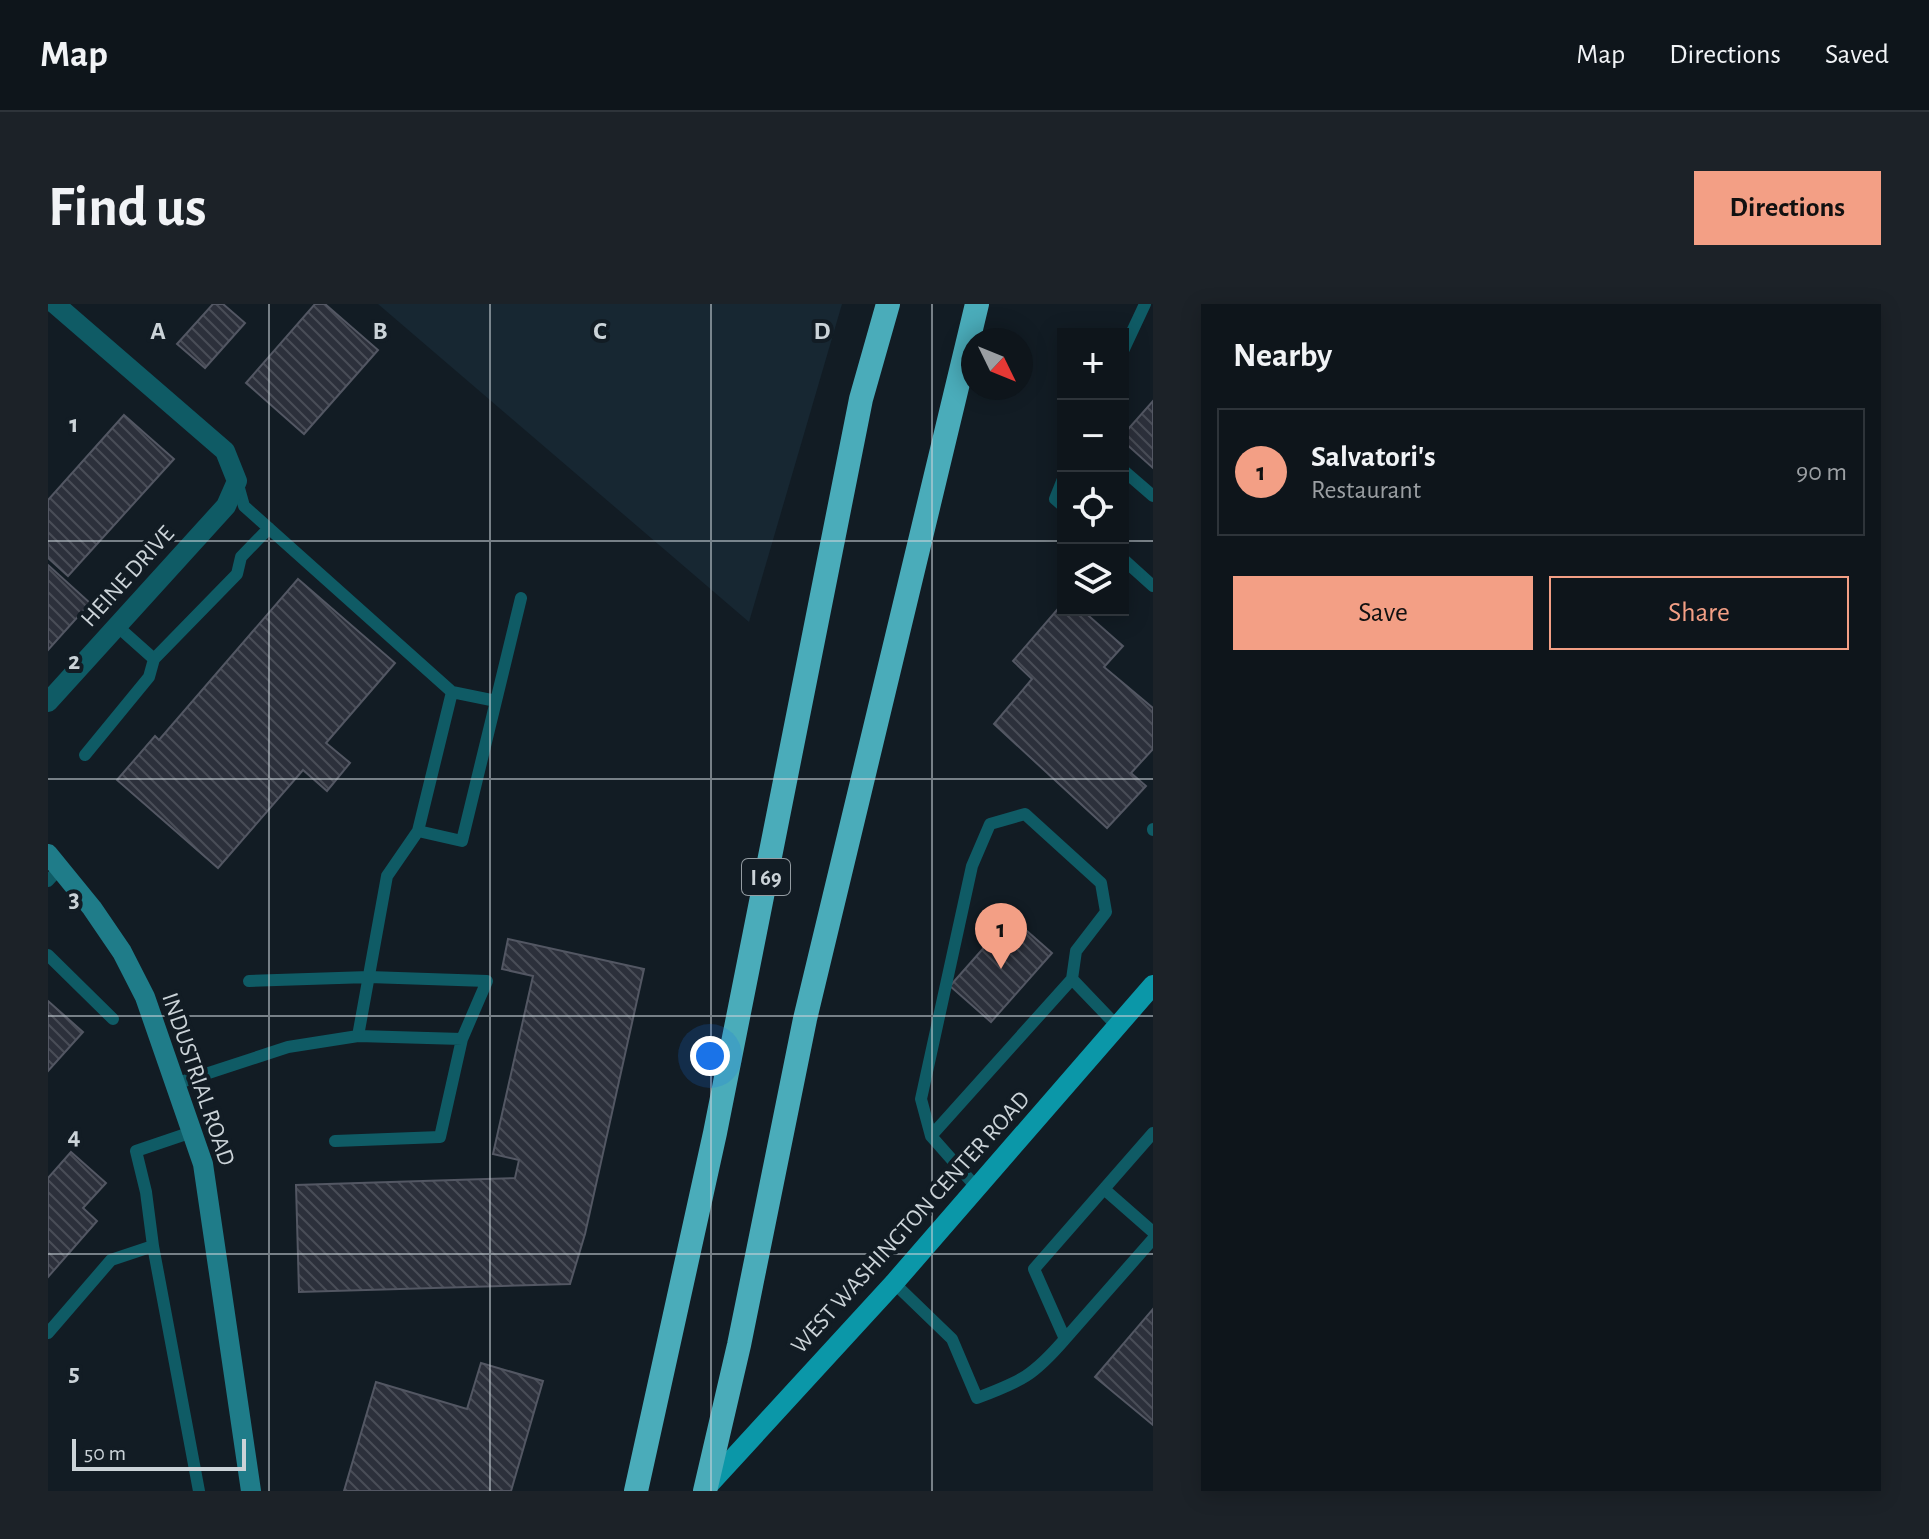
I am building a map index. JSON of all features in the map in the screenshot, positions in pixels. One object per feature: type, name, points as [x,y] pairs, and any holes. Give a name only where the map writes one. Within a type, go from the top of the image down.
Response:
[{"type":"highway","name":"I 69","points":[[636,1491],[715,1133],[861,399],[888,304]]},
{"type":"highway","points":[[704,1491],[739,1345],[805,1019],[977,304]]},
{"type":"main road","name":"WEST WASHINGTON CENTER ROAD","points":[[704,1491],[894,1283],[1153,985]]},
{"type":"street","points":[[55,304],[225,451],[237,481]]},
{"type":"street","name":"HEINE DRIVE","points":[[48,702],[226,506],[237,481]]},
{"type":"street","name":"INDUSTRIAL ROAD","points":[[52,868],[122,952],[145,997],[203,1164],[251,1491]]},
{"type":"lane","points":[[1129,338],[1145,304]]},
{"type":"lane","points":[[1125,472],[1153,496]]},
{"type":"lane","points":[[237,481],[244,506],[452,692],[496,701]]},
{"type":"lane","points":[[85,755],[149,677],[154,659],[237,574],[241,557],[269,528]]},
{"type":"lane","points":[[1129,564],[1153,586]]},
{"type":"lane","points":[[418,831],[462,841],[521,598]]},
{"type":"lane","points":[[117,626],[154,659]]},
{"type":"lane","points":[[358,1036],[387,876],[418,831],[452,692]]},
{"type":"lane","points":[[931,1136],[1072,979],[1076,951],[1106,912],[1101,883],[1025,814],[990,824],[972,866],[921,1099],[931,1136],[977,1188]]},
{"type":"lane","points":[[48,955],[113,1019]]},
{"type":"lane","points":[[249,981],[369,977],[487,981],[462,1039],[440,1137],[335,1141]]},
{"type":"lane","points":[[1072,979],[1117,1026]]},
{"type":"lane","points":[[175,1084],[288,1047],[358,1036],[462,1039]]},
{"type":"lane","points":[[192,1132],[136,1151],[199,1491]]},
{"type":"lane","points":[[1065,1339],[1034,1269],[1153,1133]]},
{"type":"lane","points":[[1104,1189],[1153,1232]]},
{"type":"lane","points":[[894,1283],[952,1339],[977,1398],[1019,1382],[1041,1366],[1153,1239]]},
{"type":"lane","points":[[48,1333],[111,1260],[153,1246]]},
{"type":"shaded area","points":[[378,304],[842,304],[749,622]]},
{"type":"building","points":[[213,304],[223,304],[245,323],[205,368],[177,344]]},
{"type":"building","points":[[315,304],[325,304],[378,350],[304,434],[246,383]]},
{"type":"building","points":[[1153,401],[1153,468],[1129,446],[1129,428]]},
{"type":"building","points":[[124,415],[174,459],[68,576],[48,558],[48,500]]},
{"type":"building","points":[[48,565],[90,603],[48,650]]},
{"type":"building","points":[[298,579],[395,663],[326,743],[350,763],[327,791],[303,770],[218,868],[117,780],[155,736],[159,740]]},
{"type":"building","points":[[1057,610],[1057,616],[1089,616],[1123,646],[1104,667],[1153,708],[1153,749],[1131,773],[1146,786],[1107,828],[994,724],[1032,679],[1013,661]]},
{"type":"building","points":[[1011,917],[1052,953],[991,1022],[950,986]]},
{"type":"building","points":[[508,939],[644,969],[585,1234],[570,1284],[299,1292],[296,1185],[515,1178],[519,1160],[493,1154],[533,976],[502,969]]},
{"type":"building","points":[[48,1001],[83,1032],[48,1071]]},
{"type":"building","points":[[71,1152],[106,1183],[83,1208],[97,1221],[48,1277],[48,1178]]},
{"type":"building","points":[[1153,1309],[1153,1425],[1095,1377]]},
{"type":"building","points":[[481,1363],[543,1381],[511,1491],[344,1491],[376,1382],[467,1409]]},
{"type":"place","name":"Salvatori's","points":[[1001,969]]}]
